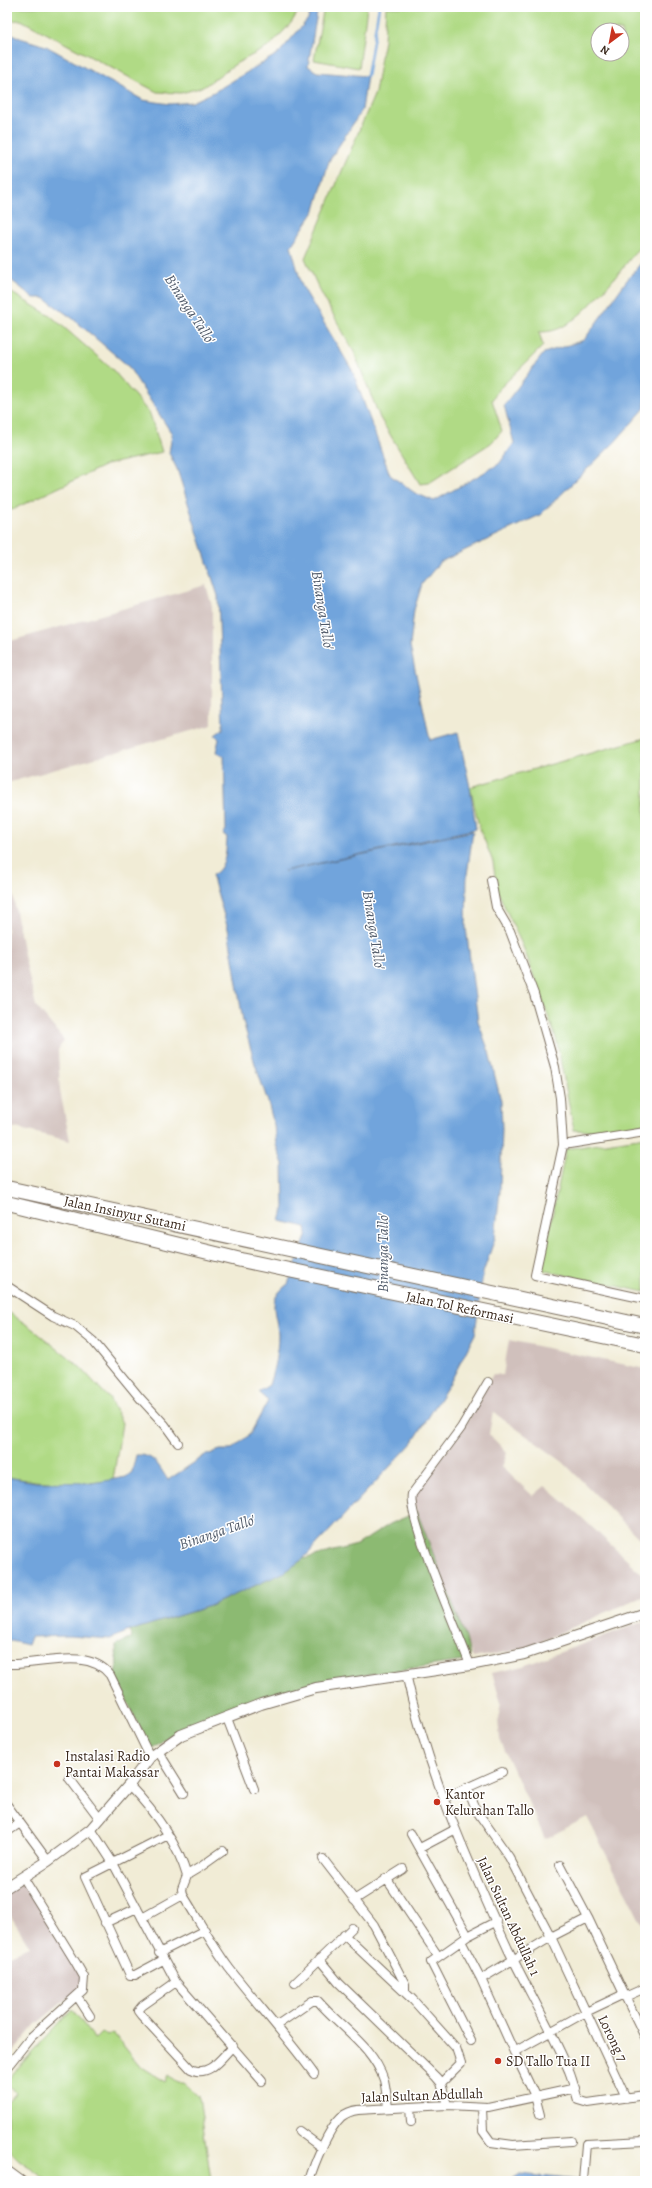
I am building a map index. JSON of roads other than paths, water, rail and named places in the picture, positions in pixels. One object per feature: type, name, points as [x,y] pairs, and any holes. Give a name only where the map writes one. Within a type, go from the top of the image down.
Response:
[{"type":"highway","name":"Jalan Insinyur Sutami","points":[[7,1188],[243,1238]]},
{"type":"highway","name":"Jalan Insinyur Sutami","points":[[7,1203],[241,1260]]},
{"type":"highway","name":"Jalan Tol Reformasi","points":[[243,1238],[580,1311]]},
{"type":"highway","name":"Jalan Tol Reformasi","points":[[241,1260],[608,1338]]},
{"type":"highway","points":[[580,1311],[645,1318]]},
{"type":"highway","points":[[580,1311],[645,1326]]},
{"type":"highway","points":[[608,1338],[645,1345]]},
{"type":"highway","points":[[608,1338],[645,1351]]},
{"type":"street","points":[[491,880],[496,907],[510,931],[534,994],[551,1051],[560,1098],[563,1145],[535,1275],[645,1299]]},
{"type":"street","points":[[563,1145],[645,1132]]},
{"type":"street","points":[[7,1286],[53,1316],[74,1326],[93,1341],[140,1398],[165,1425],[178,1443]]},
{"type":"street","points":[[470,1665],[436,1578],[414,1514],[411,1499],[412,1494],[461,1428],[488,1382]]},
{"type":"street","points":[[7,1887],[48,1861],[91,1829],[154,1754],[181,1735],[261,1704],[316,1688],[470,1665],[524,1654],[645,1612]]},
{"type":"street","points":[[7,1664],[80,1659],[102,1667],[112,1679],[154,1754],[184,1793]]},
{"type":"street","name":"Jalan Sultan Abdullah 1","points":[[406,1674],[417,1722],[454,1830],[514,1960],[576,2088],[578,2100],[584,2103],[645,2095]]},
{"type":"street","points":[[228,1718],[254,1789]]},
{"type":"street","points":[[444,1798],[502,1772]]},
{"type":"street","points":[[69,1778],[100,1819]]},
{"type":"street","points":[[129,1785],[147,1804],[168,1835],[187,1875]]},
{"type":"street","name":"Lorong 7","points":[[467,1787],[476,1810],[510,1857],[551,1937],[626,2098]]},
{"type":"street","points":[[7,1806],[48,1861]]},
{"type":"street","points":[[7,1832],[20,1823]]},
{"type":"street","points":[[91,1829],[113,1863],[176,1982],[262,2081]]},
{"type":"street","points":[[420,1848],[454,1830]]},
{"type":"street","points":[[411,1834],[468,1936]]},
{"type":"street","points":[[168,1835],[84,1877],[131,1976],[205,1930]]},
{"type":"street","points":[[223,1850],[187,1875],[182,1889],[183,1895],[229,1967],[277,2025],[314,2074]]},
{"type":"street","points":[[323,1859],[374,1925],[405,1984],[405,1991]]},
{"type":"street","points":[[560,1864],[588,1918],[624,1996],[645,2037]]},
{"type":"street","points":[[354,1900],[402,1869]]},
{"type":"street","points":[[7,2067],[31,2037],[77,1996],[84,1987],[84,1977],[23,1877]]},
{"type":"street","points":[[386,1878],[438,1956]]},
{"type":"street","points":[[142,1918],[183,1895]]},
{"type":"street","points":[[105,1923],[138,1908]]},
{"type":"street","points":[[481,1979],[551,1937],[588,1918]]},
{"type":"street","points":[[471,2041],[431,1965],[432,1960],[468,1936],[497,1921]]},
{"type":"street","points":[[295,1984],[352,1928]]},
{"type":"street","points":[[344,1935],[405,1991],[457,2050],[461,2063],[441,2083]]},
{"type":"street","points":[[461,1941],[481,1979],[535,2096],[540,2115]]},
{"type":"street","points":[[319,1959],[339,1983],[424,2064],[441,2083],[447,2105]]},
{"type":"street","points":[[176,1982],[142,2006],[138,2011],[141,2016],[191,2069],[197,2072],[208,2071],[233,2046]]},
{"type":"street","points":[[514,2052],[586,2012],[645,1988]]},
{"type":"street","points":[[77,1996],[90,2016]]},
{"type":"street","points":[[277,2025],[312,2001],[318,2001],[368,2051],[384,2081],[388,2108]]},
{"type":"street","name":"Jalan Sultan Abdullah","points":[[309,2181],[322,2148],[332,2129],[344,2115],[358,2110],[447,2105],[482,2107],[576,2088]]},
{"type":"street","points":[[410,2107],[411,2122]]},
{"type":"street","points":[[482,2107],[484,2131],[491,2142],[513,2145],[571,2141]]},
{"type":"street","points":[[299,2131],[322,2148]]},
{"type":"street","points":[[583,2181],[586,2144],[645,2141]]},
{"type":"street","points":[[7,2170],[22,2181]]},
{"type":"water","name":"Binanga Tallo'","points":[[311,7],[318,7],[308,66],[317,72],[367,76],[362,110],[329,161],[315,210],[291,246],[302,286],[352,370],[390,475],[415,493],[434,501],[499,464],[514,443],[504,405],[544,353],[584,340],[627,280],[645,258],[645,408],[614,443],[540,515],[440,562],[422,584],[414,610],[410,646],[430,740],[458,732],[470,787],[476,829],[284,871],[473,831],[467,875],[466,928],[478,1021],[489,1052],[501,1101],[502,1129],[500,1191],[495,1238],[483,1273],[475,1334],[451,1381],[413,1442],[303,1559],[285,1572],[210,1606],[129,1631],[110,1639],[70,1636],[31,1637],[28,1645],[7,1640],[7,1477],[36,1482],[93,1483],[126,1477],[132,1472],[136,1455],[142,1455],[156,1462],[168,1480],[204,1456],[220,1450],[231,1450],[250,1434],[268,1401],[258,1392],[269,1385],[273,1373],[278,1335],[274,1302],[281,1290],[288,1284],[307,1234],[306,1227],[280,1221],[284,1207],[283,1164],[276,1145],[274,1125],[268,1102],[255,1064],[243,1021],[228,929],[212,875],[217,872],[223,864],[226,853],[227,837],[223,834],[226,830],[224,756],[216,752],[219,739],[215,735],[223,729],[218,596],[177,469],[169,453],[172,434],[128,366],[72,318],[44,298],[34,298],[7,277],[7,31],[20,38],[46,46],[143,100],[170,104],[192,102],[214,92],[279,53],[308,19]]},
{"type":"water","points":[[520,2174],[579,2180],[579,2181],[509,2181]]},
{"type":"waterway","points":[[367,76],[379,7]]},
{"type":"place","name":"Instalasi Radio Pantai Makassar","points":[[57,1764]]},
{"type":"place","name":"Kantor Kelurahan Tallo","points":[[437,1802]]},
{"type":"place","name":"SD Tallo Tua II","points":[[498,2061]]}]
